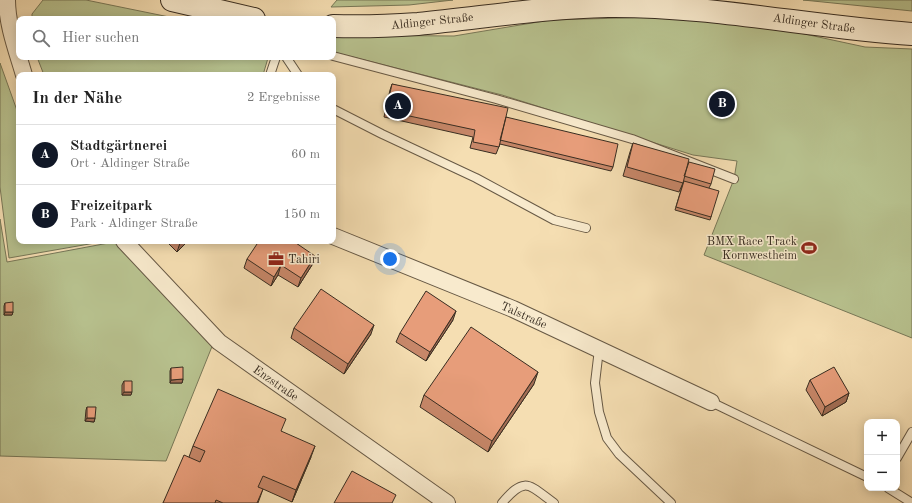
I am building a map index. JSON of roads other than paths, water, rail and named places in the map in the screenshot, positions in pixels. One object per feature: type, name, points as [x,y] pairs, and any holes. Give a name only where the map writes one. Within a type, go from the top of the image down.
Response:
[{"type":"main road","points":[[172,0],[241,16]]},
{"type":"main road","name":"Aldinger Straße","points":[[336,26],[374,27],[418,24],[558,7],[608,6],[714,10],[878,32],[912,34]]},
{"type":"street","points":[[7,0],[13,40],[16,50]]},
{"type":"street","points":[[19,60],[23,72]]},
{"type":"street","name":"Talstraße","points":[[336,237],[513,309],[711,402]]},
{"type":"street","name":"Enzstraße","points":[[127,244],[219,342],[448,503]]},
{"type":"lane","points":[[336,57],[496,99],[632,139],[734,179]]},
{"type":"lane","points":[[271,72],[275,60]]},
{"type":"lane","points":[[288,60],[296,72]]},
{"type":"lane","points":[[336,110],[376,131],[476,178],[554,220],[586,228]]},
{"type":"lane","points":[[599,350],[595,383],[599,412],[607,438],[619,454],[671,503]]},
{"type":"lane","points":[[711,402],[864,476]]},
{"type":"lane","points":[[899,455],[912,432]]},
{"type":"lane","points":[[502,503],[514,489],[522,485],[530,486],[554,503]]},
{"type":"lane","points":[[893,491],[912,503]]},
{"type":"place","name":"Freizeitpark","points":[[722,104]]},
{"type":"place","name":"Stadtgärtnerei","points":[[398,106]]},
{"type":"place","name":"BMX Race Track Kornwestheim","points":[[809,248]]},
{"type":"place","name":"Tahiri","points":[[276,259]]}]
